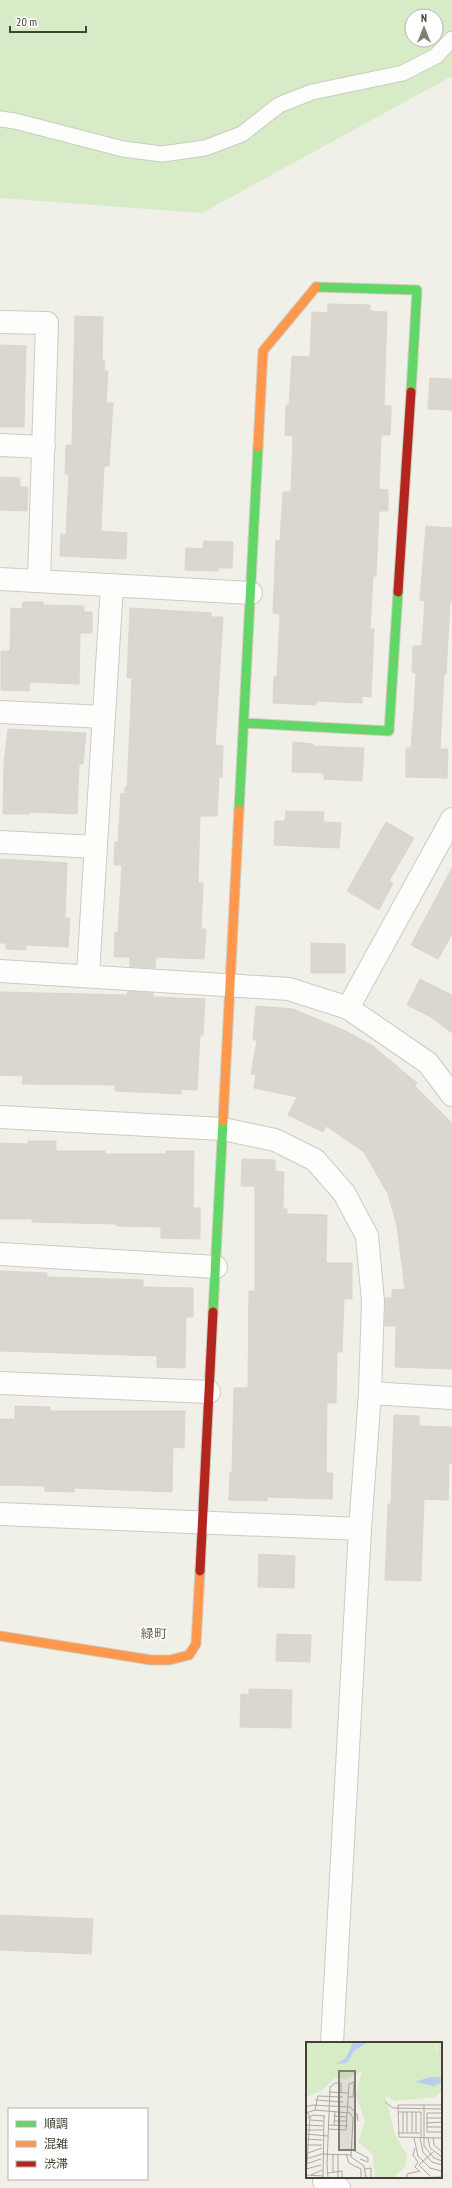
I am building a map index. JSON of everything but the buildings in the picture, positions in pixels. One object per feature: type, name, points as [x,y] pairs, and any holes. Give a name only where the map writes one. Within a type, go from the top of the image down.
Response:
[{"type":"street","points":[[0,1636],[151,1660],[170,1660],[189,1655],[196,1644],[244,723],[264,351],[317,286],[416,290],[389,731],[244,723]]},
{"type":"street","points":[[0,322],[47,323],[40,581]]},
{"type":"street","points":[[0,445],[44,447]]},
{"type":"street","points":[[0,579],[251,593]]},
{"type":"street","points":[[88,975],[112,585]]},
{"type":"street","points":[[0,712],[104,717]]},
{"type":"street","points":[[348,1008],[452,819]]},
{"type":"street","points":[[0,842],[96,847]]},
{"type":"street","points":[[0,970],[289,989],[348,1008],[428,1063],[452,1095]]},
{"type":"street","points":[[0,1117],[223,1129],[275,1140],[315,1160],[344,1193],[367,1236],[373,1301],[370,1393],[360,1529],[332,2042]]},
{"type":"street","points":[[0,1254],[216,1267]]},
{"type":"street","points":[[0,1383],[209,1392]]},
{"type":"street","points":[[370,1393],[452,1398]]},
{"type":"street","points":[[0,1514],[360,1529]]},
{"type":"lane","points":[[0,119],[15,121],[123,149],[162,154],[205,148],[242,134],[279,105],[312,92],[403,72],[436,56],[452,39]]},
{"type":"green space","points":[[0,0],[452,0],[452,76],[202,213],[0,198]]},
{"type":"traffic: fast","points":[[316,287],[417,290],[411,392]]},
{"type":"traffic: fast","points":[[239,810],[258,447]]},
{"type":"traffic: fast","points":[[244,723],[389,731],[398,592]]},
{"type":"traffic: fast","points":[[213,1312],[223,1121]]},
{"type":"traffic: slow","points":[[258,447],[263,351],[316,287]]},
{"type":"traffic: slow","points":[[223,1121],[239,810]]},
{"type":"traffic: slow","points":[[0,1636],[151,1660],[170,1660],[189,1655],[196,1644],[200,1571]]},
{"type":"traffic: jam","points":[[398,592],[411,392]]},
{"type":"traffic: jam","points":[[200,1571],[213,1312]]},
{"type":"district","name":"緑町","points":[[154,1633]]}]
